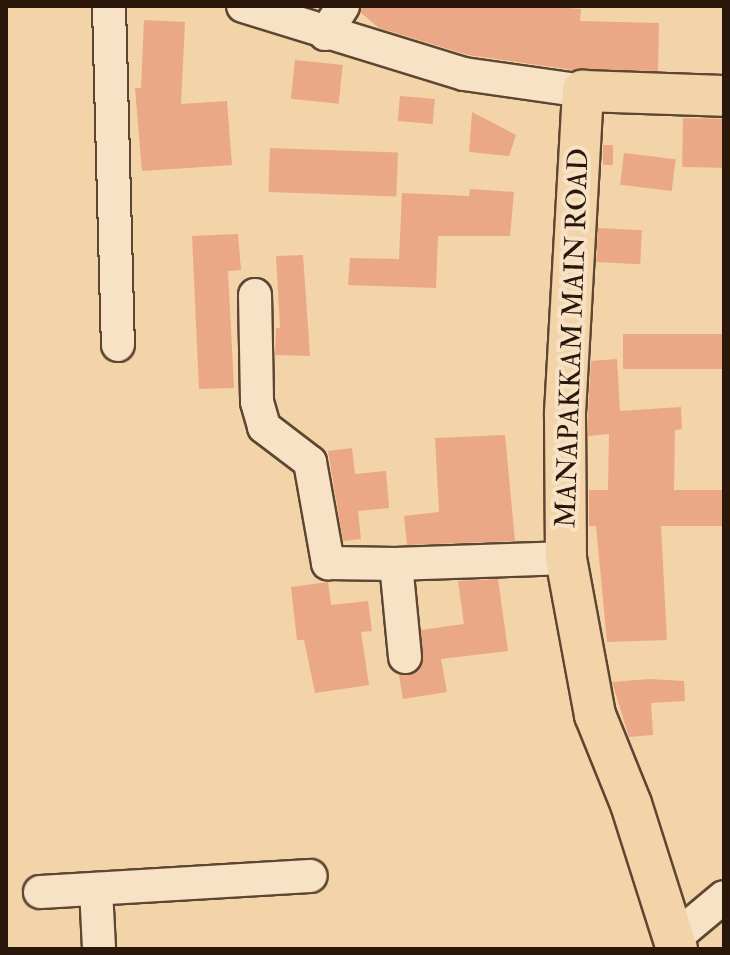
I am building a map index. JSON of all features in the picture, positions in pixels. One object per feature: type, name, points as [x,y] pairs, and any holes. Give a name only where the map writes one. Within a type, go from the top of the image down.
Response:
[{"type":"main road","points":[[583,91],[724,96]]},
{"type":"main road","name":"MANAPAKKAM MAIN ROAD","points":[[583,91],[565,413],[566,558],[595,715],[676,943]]},
{"type":"street","points":[[109,6],[118,345]]},
{"type":"street","points":[[243,6],[325,34],[464,74],[583,91]]},
{"type":"street","points":[[325,34],[343,6]]},
{"type":"street","points":[[255,295],[257,402],[264,427],[310,462],[328,563],[396,564],[566,558]]},
{"type":"street","points":[[396,564],[405,657]]},
{"type":"street","points":[[40,892],[311,876]]},
{"type":"street","points":[[96,889],[99,949]]},
{"type":"street","points":[[676,943],[724,897]]},
{"type":"building","points":[[362,6],[545,6],[581,9],[580,21],[659,23],[658,71],[573,70],[468,55],[379,28],[360,12]]},
{"type":"building","points":[[144,20],[185,22],[181,104],[227,101],[232,165],[142,171],[135,88],[141,88]]},
{"type":"building","points":[[295,60],[343,65],[339,104],[291,99]]},
{"type":"building","points":[[400,96],[435,99],[433,124],[398,121]]},
{"type":"building","points":[[472,112],[516,135],[509,156],[469,152]]},
{"type":"building","points":[[683,118],[724,119],[723,168],[682,167]]},
{"type":"building","points":[[603,145],[613,145],[613,165],[603,165]]},
{"type":"building","points":[[270,148],[398,152],[396,196],[268,192]]},
{"type":"building","points":[[624,153],[676,159],[672,191],[620,185]]},
{"type":"building","points":[[470,189],[514,192],[510,236],[438,236],[436,288],[348,285],[350,258],[399,259],[402,193],[469,196]]},
{"type":"building","points":[[598,228],[642,230],[640,264],[596,262]]},
{"type":"building","points":[[238,234],[241,270],[228,271],[234,388],[199,389],[192,236]]},
{"type":"building","points":[[303,255],[310,356],[275,355],[276,328],[280,328],[276,256]]},
{"type":"building","points":[[623,334],[724,334],[724,369],[623,369]]},
{"type":"building","points":[[617,359],[620,411],[681,407],[682,429],[675,430],[674,490],[724,490],[724,526],[661,526],[667,640],[607,642],[596,526],[589,526],[589,490],[608,490],[609,434],[588,436],[588,414],[591,361]]},
{"type":"building","points":[[505,435],[515,541],[407,545],[404,516],[439,512],[435,438]]},
{"type":"building","points":[[352,448],[355,474],[386,471],[389,508],[358,511],[361,539],[343,541],[328,451]]},
{"type":"building","points":[[498,579],[508,651],[441,659],[447,692],[403,699],[399,675],[415,673],[422,666],[421,630],[464,624],[458,581]]},
{"type":"building","points":[[328,582],[331,605],[368,601],[372,631],[361,632],[369,685],[315,693],[304,640],[297,640],[291,587]]},
{"type":"building","points":[[649,679],[684,681],[685,701],[651,703],[653,735],[629,737],[612,682]]}]
